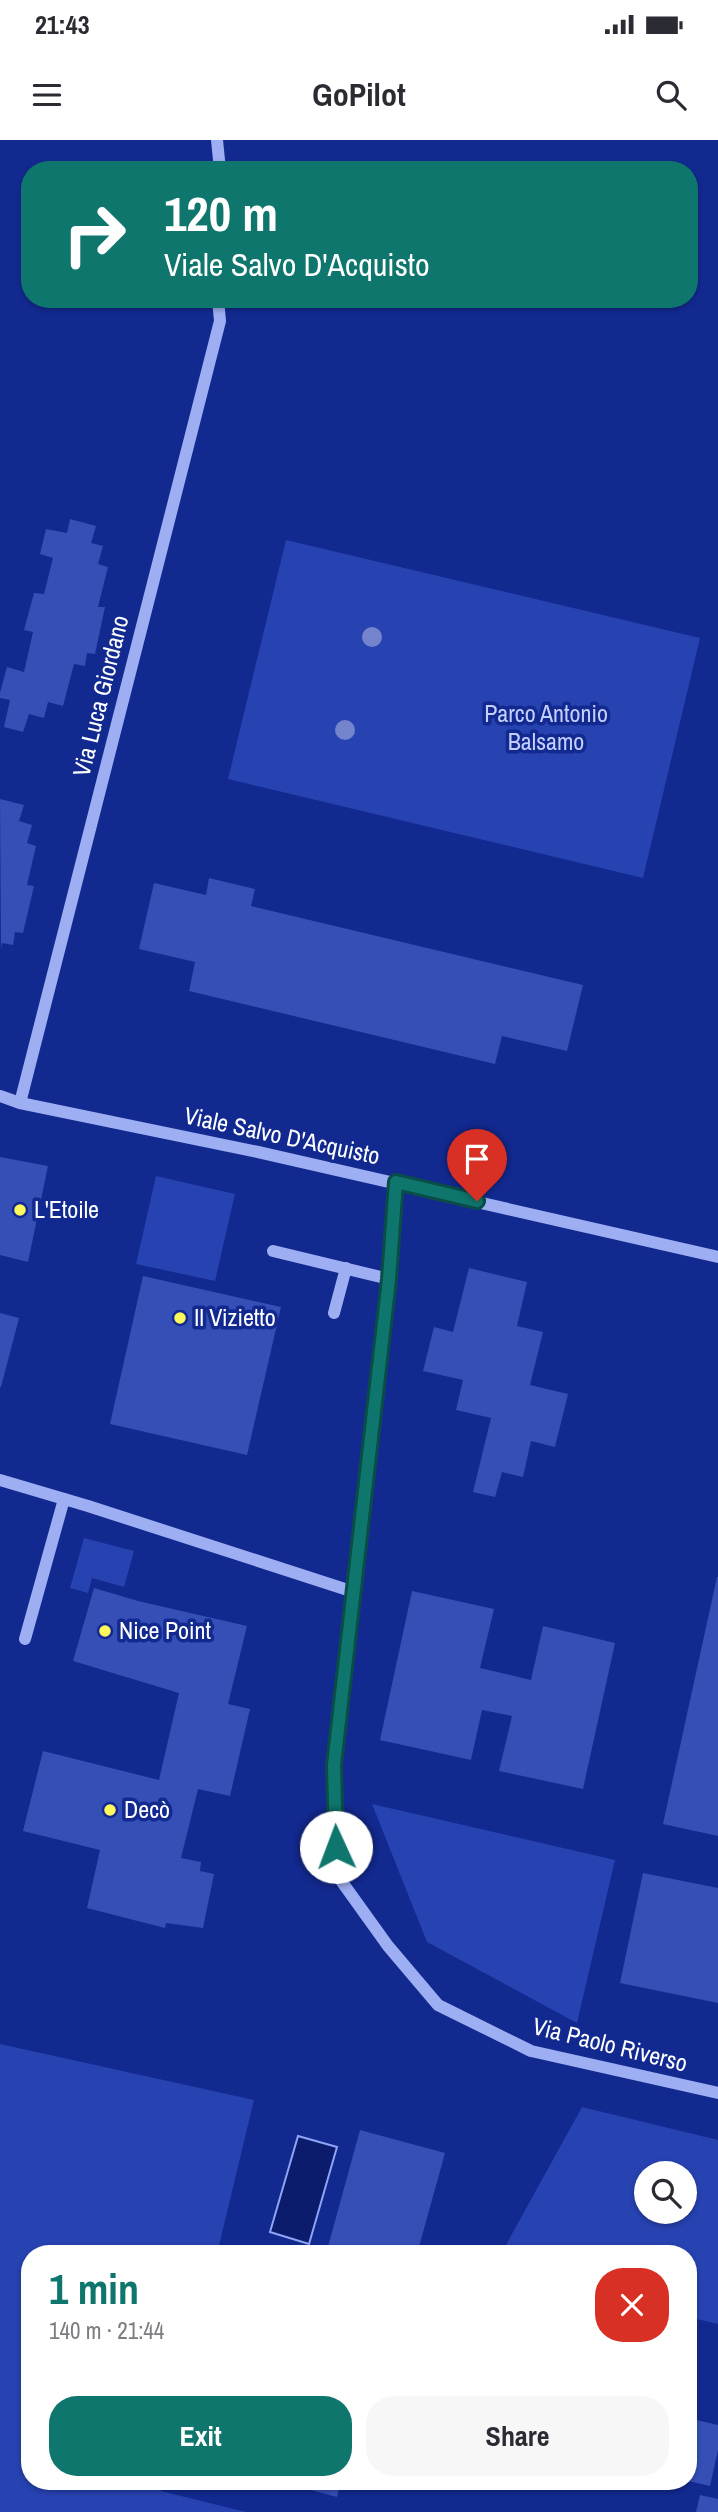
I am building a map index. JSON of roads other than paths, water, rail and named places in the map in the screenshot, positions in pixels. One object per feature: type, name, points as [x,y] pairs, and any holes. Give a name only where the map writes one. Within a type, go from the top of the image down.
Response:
[{"type":"street","points":[[217,140],[219,161]]},
{"type":"street","name":"Via Luca Giordano","points":[[20,1103],[220,321],[219,308]]},
{"type":"street","name":"Viale Salvo D'Acquisto","points":[[0,1096],[20,1103],[396,1182],[718,1257]]},
{"type":"street","name":"Via Paolo Riverso","points":[[396,1182],[389,1279],[334,1765],[337,1875],[388,1947],[438,2005],[531,2051],[718,2093]]},
{"type":"street","points":[[273,1251],[389,1279]]},
{"type":"street","points":[[334,1313],[346,1268]]},
{"type":"street","points":[[0,1480],[354,1592]]},
{"type":"street","points":[[25,1639],[64,1499]]},
{"type":"place","name":"L'Etoile","points":[[20,1210]]},
{"type":"place","name":"Il Vizietto","points":[[180,1318]]},
{"type":"place","name":"Nice Point","points":[[105,1631]]},
{"type":"place","name":"Decò","points":[[110,1810]]},
{"type":"park label","name":"Parco Antonio Balsamo","points":[[546,728]]}]
